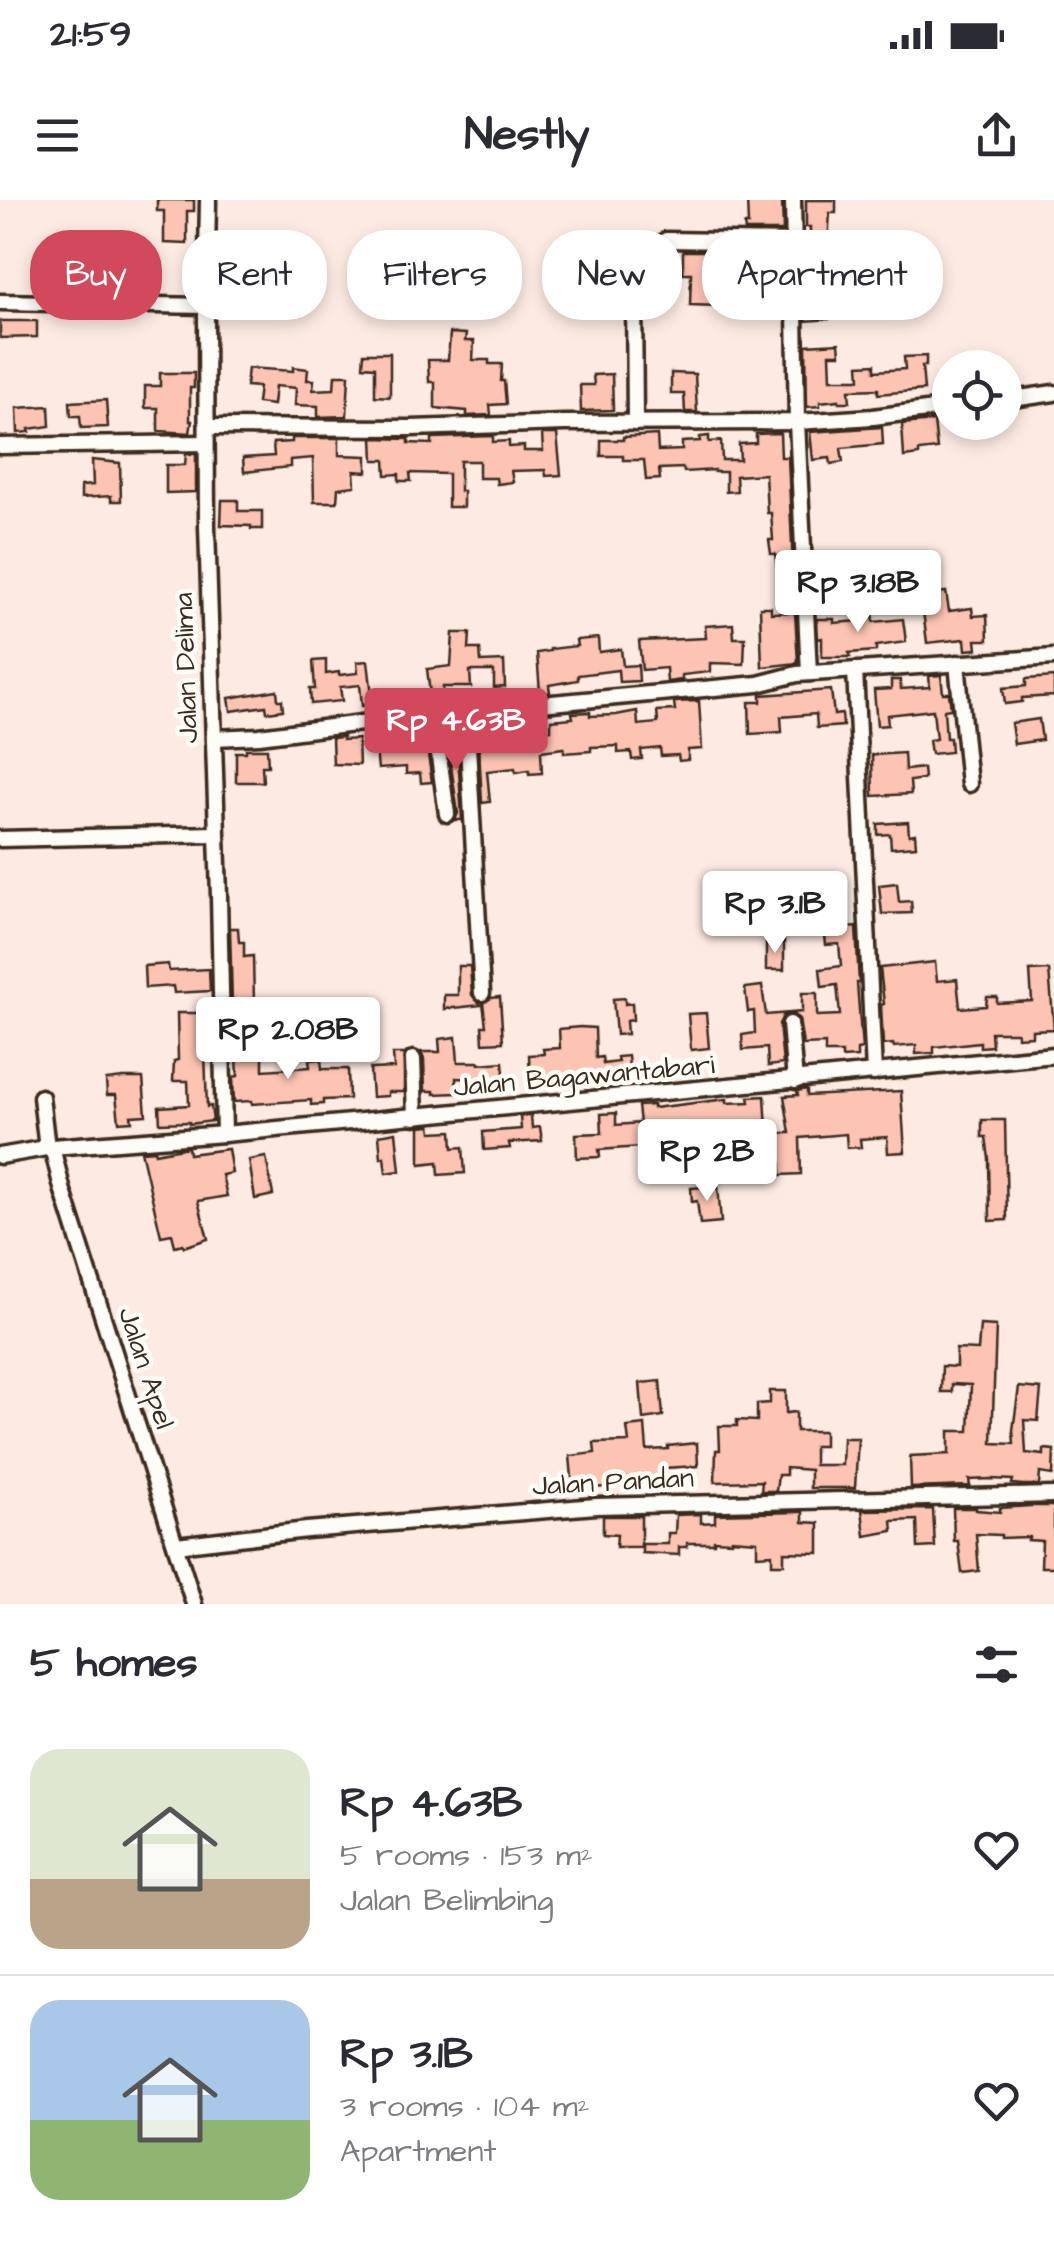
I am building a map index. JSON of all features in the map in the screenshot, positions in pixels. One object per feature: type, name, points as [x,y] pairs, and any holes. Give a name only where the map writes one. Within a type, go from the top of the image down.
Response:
[{"type":"street","name":"Jalan Delima","points":[[207,230],[208,200]]},
{"type":"street","points":[[793,200],[794,230]]},
{"type":"street","points":[[0,302],[182,306]]},
{"type":"street","name":"Jalan Delima","points":[[206,320],[224,1134]]},
{"type":"street","points":[[634,320],[635,423]]},
{"type":"street","points":[[795,320],[810,673]]},
{"type":"street","points":[[1022,398],[1054,393]]},
{"type":"street","points":[[206,426],[411,428],[797,422],[932,409]]},
{"type":"street","points":[[0,446],[206,443]]},
{"type":"street","points":[[214,738],[758,684],[810,673],[1054,657]]},
{"type":"street","points":[[957,663],[969,784]]},
{"type":"street","points":[[855,670],[874,1073]]},
{"type":"street","points":[[466,711],[482,993]]},
{"type":"street","points":[[433,714],[446,814]]},
{"type":"street","points":[[0,839],[216,834]]},
{"type":"street","points":[[790,1024],[795,1080]]},
{"type":"street","name":"Jalan Bagawantabari","points":[[0,1156],[49,1147],[1054,1056]]},
{"type":"street","points":[[413,1060],[415,1116]]},
{"type":"street","name":"Jalan Apel","points":[[40,1097],[49,1147],[194,1604]]},
{"type":"street","name":"Jalan Pandan","points":[[176,1545],[325,1528],[596,1506],[1054,1495]]},
{"type":"building","points":[[157,200],[194,200],[194,211],[187,211],[182,244],[164,243],[164,211],[157,211]]},
{"type":"building","points":[[747,200],[782,200],[783,230],[745,230],[744,225],[748,225]]},
{"type":"building","points":[[806,200],[836,200],[829,230],[806,227]]},
{"type":"building","points":[[683,251],[702,251],[702,305],[690,305],[691,273],[683,273]]},
{"type":"building","points":[[0,321],[37,321],[37,337],[0,338]]},
{"type":"building","points":[[450,333],[466,334],[465,341],[474,341],[473,360],[502,364],[506,404],[490,405],[491,415],[467,416],[467,411],[435,408],[435,382],[429,382],[428,360],[448,360]]},
{"type":"building","points":[[839,343],[840,354],[830,354],[831,379],[860,379],[859,365],[875,364],[875,371],[905,369],[904,357],[926,356],[926,366],[922,366],[924,390],[878,394],[878,389],[849,390],[850,402],[820,402],[820,406],[807,407],[806,345]]},
{"type":"building","points":[[364,353],[390,353],[390,397],[375,396],[375,367],[363,366]]},
{"type":"building","points":[[293,367],[308,369],[307,380],[314,380],[313,390],[334,389],[335,375],[349,375],[347,416],[318,417],[318,406],[295,405],[296,388],[275,386],[273,405],[257,403],[259,387],[246,386],[248,368],[293,371]]},
{"type":"building","points":[[160,373],[194,373],[190,433],[158,431],[158,408],[145,408],[145,386],[160,386]]},
{"type":"building","points":[[671,373],[695,374],[697,412],[685,412],[684,394],[671,394]]},
{"type":"building","points":[[612,374],[613,410],[581,411],[580,385],[594,385],[593,375]]},
{"type":"building","points":[[106,400],[108,427],[81,428],[80,416],[71,416],[70,402]]},
{"type":"building","points":[[49,406],[50,426],[18,433],[17,408]]},
{"type":"building","points":[[932,421],[932,440],[936,440],[937,449],[904,457],[902,424]]},
{"type":"building","points":[[882,427],[883,444],[841,448],[843,462],[831,464],[830,458],[813,460],[810,432]]},
{"type":"building","points":[[780,433],[781,457],[788,457],[794,590],[789,591],[787,566],[777,567],[775,554],[771,554],[771,513],[767,513],[765,474],[736,476],[737,491],[726,492],[726,472],[659,469],[660,479],[646,480],[644,460],[601,456],[601,440],[657,435],[658,451],[682,450],[682,442],[709,436],[709,442],[721,441],[722,460],[740,460],[739,444],[756,443],[756,434]]},
{"type":"building","points":[[542,434],[557,434],[561,475],[546,476],[545,470],[511,471],[513,482],[497,484],[496,478],[479,478],[479,461],[460,461],[463,507],[448,507],[448,474],[410,473],[411,481],[399,481],[399,474],[386,475],[385,460],[374,460],[373,438],[432,444],[432,438],[493,436],[493,442],[509,441],[509,447],[543,451]]},
{"type":"building","points":[[292,438],[339,438],[339,455],[367,456],[367,472],[354,471],[355,486],[338,488],[337,502],[314,502],[313,458],[290,460],[290,467],[244,472],[243,458],[274,456],[273,443],[292,442]]},
{"type":"building","points":[[186,454],[196,454],[196,492],[166,493],[166,465],[185,465]]},
{"type":"building","points":[[92,460],[120,463],[121,501],[111,501],[111,496],[81,498],[81,486],[93,485]]},
{"type":"building","points":[[222,500],[238,500],[238,511],[262,511],[262,529],[221,525]]},
{"type":"building","points":[[946,592],[949,611],[972,608],[973,616],[987,615],[988,640],[976,640],[977,649],[966,650],[965,639],[927,643],[921,595]]},
{"type":"building","points":[[760,607],[771,607],[771,613],[795,612],[798,663],[762,667]]},
{"type":"building","points":[[873,612],[874,622],[903,619],[906,642],[876,646],[876,651],[849,653],[850,657],[822,657],[817,619],[834,619],[834,623],[860,621],[860,613]]},
{"type":"building","points":[[733,624],[734,638],[745,638],[744,664],[710,663],[710,672],[682,675],[682,680],[667,682],[666,668],[642,670],[639,641],[706,638],[705,626]]},
{"type":"building","points":[[453,633],[470,633],[469,649],[480,649],[481,662],[504,661],[505,687],[494,688],[494,671],[470,671],[471,687],[443,687],[443,693],[430,694],[427,669],[451,666]]},
{"type":"building","points":[[598,638],[599,652],[621,649],[623,666],[638,665],[639,681],[619,682],[618,670],[578,675],[578,680],[549,685],[550,693],[540,693],[537,653],[577,646],[576,640]]},
{"type":"building","points":[[326,660],[326,674],[339,675],[358,673],[357,662],[368,661],[373,704],[362,706],[360,685],[340,687],[342,701],[311,704],[310,689],[315,689],[313,661]]},
{"type":"building","points":[[941,675],[943,693],[949,693],[951,709],[944,710],[951,752],[931,754],[929,740],[936,739],[933,710],[887,715],[888,725],[877,726],[874,690],[891,689],[891,680],[900,680],[901,689],[930,687],[929,676]]},
{"type":"building","points":[[1054,677],[1054,696],[1022,698],[1022,702],[1005,704],[1003,688],[1026,686],[1026,679]]},
{"type":"building","points":[[277,690],[283,710],[267,712],[266,706],[231,711],[229,698]]},
{"type":"building","points":[[831,690],[834,715],[842,714],[843,726],[817,728],[816,714],[781,717],[782,732],[750,734],[749,702],[761,702],[761,695]]},
{"type":"building","points":[[699,701],[702,749],[688,750],[688,760],[679,761],[678,755],[661,756],[660,748],[641,750],[642,759],[632,760],[631,752],[618,753],[618,746],[564,753],[564,748],[541,751],[542,773],[516,772],[515,768],[487,771],[490,802],[482,803],[478,729],[487,729],[486,720],[528,716],[528,731],[551,730],[551,720],[573,718],[572,713],[590,712],[590,716],[637,711],[638,725],[658,723],[657,711],[675,710],[674,702]]},
{"type":"building","points":[[1039,719],[1042,740],[1014,744],[1011,723]]},
{"type":"building","points":[[332,738],[358,739],[359,765],[333,764]]},
{"type":"building","points":[[388,738],[389,743],[426,741],[432,782],[421,783],[420,773],[406,774],[406,767],[378,769],[375,739]]},
{"type":"building","points":[[457,738],[462,820],[455,820],[458,813],[447,739]]},
{"type":"building","points":[[267,749],[268,766],[262,766],[263,782],[236,782],[236,752]]},
{"type":"building","points":[[904,753],[905,770],[923,768],[924,779],[910,781],[911,794],[873,796],[872,755]]},
{"type":"building","points":[[908,822],[909,835],[915,834],[916,846],[891,848],[890,834],[878,835],[878,824]]},
{"type":"building","points":[[897,883],[899,902],[911,901],[912,913],[882,914],[879,885]]},
{"type":"building","points":[[823,916],[834,916],[835,929],[856,927],[862,1049],[857,1050],[857,1057],[842,1058],[842,1053],[825,1053],[825,1044],[803,1045],[799,1019],[788,1014],[779,1024],[783,1064],[768,1066],[767,1048],[743,1050],[742,1035],[755,1033],[754,1011],[748,1012],[745,988],[762,986],[766,1015],[802,1012],[802,993],[817,993],[817,1016],[840,1015],[837,985],[822,987],[820,969],[841,966],[839,944],[826,945]]},
{"type":"building","points":[[230,928],[238,928],[239,942],[244,942],[244,957],[253,956],[254,1003],[232,1003]]},
{"type":"building","points":[[766,941],[784,941],[784,970],[766,970]]},
{"type":"building","points":[[935,962],[937,981],[957,979],[960,1008],[986,1006],[987,997],[997,997],[997,1003],[1032,1001],[1030,971],[1049,970],[1054,1029],[1032,1030],[1032,1036],[1017,1037],[1017,1032],[991,1032],[992,1046],[980,1047],[980,1042],[934,1047],[934,1053],[916,1054],[916,1045],[883,1045],[880,968]]},
{"type":"building","points":[[168,964],[169,971],[209,969],[210,991],[174,993],[173,986],[145,988],[144,966]]},
{"type":"building","points":[[458,966],[470,966],[472,995],[481,1005],[444,1009],[444,995],[458,995]]},
{"type":"building","points":[[500,997],[503,1042],[483,1043],[483,1003]]},
{"type":"building","points":[[625,998],[625,1004],[632,1003],[633,1020],[626,1021],[627,1034],[616,1035],[613,999]]},
{"type":"building","points":[[177,1013],[206,1013],[207,1107],[211,1106],[213,1121],[160,1123],[159,1107],[189,1105],[188,1081],[173,1081],[174,1061],[178,1060]]},
{"type":"building","points":[[706,1013],[709,1048],[691,1050],[688,1014]]},
{"type":"building","points":[[595,1028],[596,1058],[602,1057],[603,1064],[628,1056],[630,1076],[583,1085],[583,1076],[530,1082],[529,1055],[560,1048],[559,1029]]},
{"type":"building","points":[[456,1037],[458,1062],[503,1062],[505,1085],[487,1087],[482,1086],[482,1079],[456,1078],[457,1093],[425,1091],[421,1052],[440,1052],[439,1039]]},
{"type":"building","points":[[253,1046],[263,1046],[263,1070],[310,1067],[309,1060],[321,1059],[322,1069],[348,1069],[349,1099],[323,1100],[323,1104],[311,1105],[311,1100],[234,1102],[237,1056],[253,1056]]},
{"type":"building","points":[[393,1054],[404,1054],[404,1092],[372,1097],[370,1069],[394,1068]]},
{"type":"building","points":[[143,1078],[146,1115],[119,1122],[116,1095],[107,1095],[106,1080]]},
{"type":"building","points":[[807,1089],[807,1096],[901,1091],[905,1152],[888,1153],[887,1137],[860,1139],[861,1147],[847,1148],[846,1134],[800,1138],[801,1174],[781,1175],[779,1133],[790,1133],[784,1096],[798,1095],[797,1091]]},
{"type":"building","points":[[765,1096],[767,1130],[715,1136],[715,1167],[668,1169],[667,1149],[641,1152],[640,1147],[599,1150],[600,1157],[577,1158],[576,1134],[602,1133],[601,1114],[616,1113],[616,1125],[640,1123],[638,1106],[653,1108],[727,1099],[727,1103],[750,1102],[749,1097]]},
{"type":"building","points":[[531,1115],[532,1128],[540,1127],[542,1141],[509,1143],[510,1148],[484,1150],[483,1132],[521,1129],[520,1116]]},
{"type":"building","points":[[982,1120],[1005,1120],[1007,1220],[990,1221],[989,1159],[986,1137],[982,1137]]},
{"type":"building","points":[[431,1125],[432,1132],[452,1131],[453,1148],[463,1147],[465,1173],[439,1175],[438,1162],[420,1164],[420,1126]]},
{"type":"building","points":[[396,1132],[400,1171],[386,1173],[379,1135]]},
{"type":"building","points":[[188,1147],[189,1154],[228,1149],[232,1173],[222,1175],[227,1196],[198,1201],[208,1239],[184,1247],[175,1246],[172,1234],[161,1236],[141,1151],[155,1153]]},
{"type":"building","points":[[266,1157],[273,1195],[255,1199],[249,1160]]},
{"type":"building","points":[[718,1186],[721,1222],[700,1224],[691,1188]]},
{"type":"building","points":[[980,1325],[996,1326],[992,1443],[1014,1444],[1019,1387],[1041,1389],[1038,1421],[1024,1420],[1026,1453],[1044,1455],[1044,1449],[1054,1450],[1053,1475],[1040,1473],[1039,1485],[991,1479],[969,1480],[970,1486],[911,1488],[910,1456],[949,1454],[949,1431],[969,1431],[971,1385],[952,1384],[952,1392],[941,1392],[942,1366],[956,1367],[956,1349],[978,1350]]},
{"type":"building","points":[[660,1381],[663,1416],[643,1419],[640,1383]]},
{"type":"building","points":[[770,1391],[786,1391],[786,1413],[796,1412],[796,1431],[824,1431],[824,1446],[814,1446],[814,1465],[842,1465],[843,1438],[858,1438],[855,1488],[810,1488],[810,1470],[786,1468],[786,1475],[778,1475],[776,1491],[761,1491],[762,1481],[715,1482],[719,1426],[737,1426],[737,1420],[757,1421],[757,1404],[770,1403]]},
{"type":"building","points":[[645,1425],[647,1450],[697,1443],[698,1466],[664,1468],[664,1479],[623,1478],[623,1486],[573,1489],[570,1456],[595,1453],[594,1443],[629,1442],[627,1427]]},
{"type":"building","points":[[1054,1506],[1054,1567],[1041,1567],[1042,1541],[976,1534],[979,1571],[962,1573],[958,1541],[954,1541],[953,1508],[1000,1512],[1000,1508]]},
{"type":"building","points":[[933,1509],[935,1547],[918,1548],[917,1520],[892,1521],[893,1531],[865,1536],[862,1510]]},
{"type":"building","points":[[803,1512],[803,1522],[819,1523],[819,1553],[784,1552],[784,1564],[772,1564],[772,1554],[757,1555],[757,1541],[687,1543],[687,1547],[679,1547],[679,1555],[642,1553],[642,1544],[668,1544],[668,1533],[675,1533],[676,1515],[701,1514],[701,1523],[715,1522],[715,1514]]},
{"type":"building","points":[[603,1516],[641,1516],[641,1547],[616,1547],[617,1535],[603,1534]]}]
